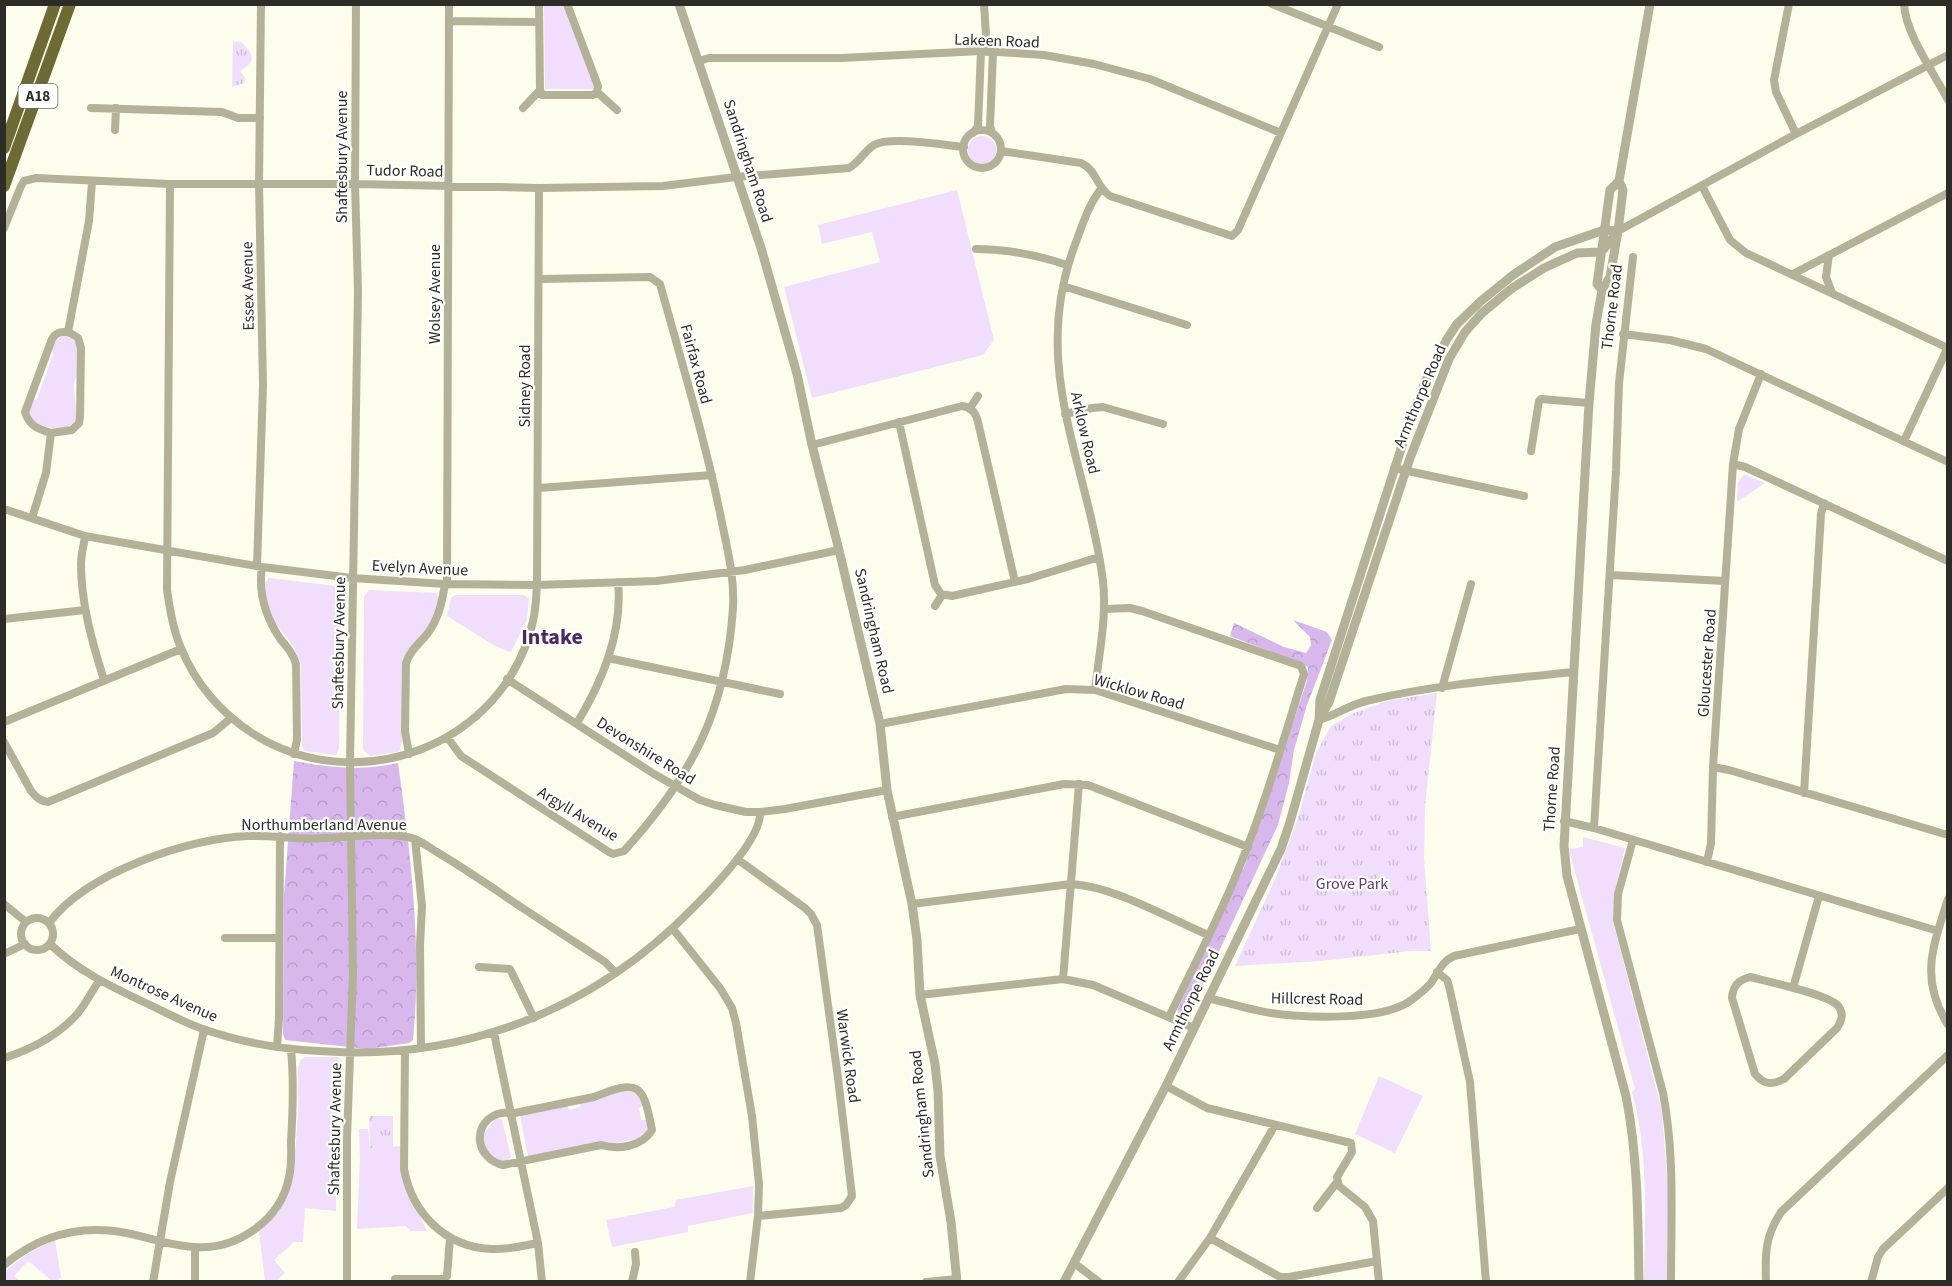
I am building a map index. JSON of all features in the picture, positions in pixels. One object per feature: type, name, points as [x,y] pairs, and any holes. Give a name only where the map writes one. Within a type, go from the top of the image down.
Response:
[{"type":"highway","name":"A18","points":[[4,148],[55,4]]},
{"type":"highway","name":"A18","points":[[4,186],[70,4]]},
{"type":"street","name":"Essex Avenue","points":[[261,4],[260,184],[263,386],[261,592],[268,617],[280,638],[293,654],[296,664],[297,740],[294,754]]},
{"type":"street","name":"Shaftesbury Avenue","points":[[347,1281],[353,973],[350,763],[352,578],[355,543],[358,291],[355,184],[356,4]]},
{"type":"street","name":"Wolsey Avenue","points":[[409,754],[405,731],[406,663],[408,656],[426,635],[437,617],[446,584],[450,185],[449,4]]},
{"type":"street","points":[[539,4],[540,90],[542,95],[593,95],[597,92],[598,86],[567,4]]},
{"type":"street","name":"Sandringham Road","points":[[679,4],[761,248],[793,358],[880,724],[887,790],[912,904],[917,940],[920,995],[935,1064],[940,1156],[951,1222],[957,1280]]},
{"type":"street","points":[[984,4],[992,133]]},
{"type":"street","points":[[1272,4],[1379,47]]},
{"type":"street","points":[[1001,150],[1081,163],[1091,168],[1101,189],[1110,196],[1232,236],[1238,230],[1338,4]]},
{"type":"street","name":"Thorne Road","points":[[1639,1281],[1637,1176],[1631,1122],[1564,861],[1564,821],[1589,403],[1596,324],[1602,290],[1610,277],[1618,231],[1623,190],[1619,181],[1650,4]]},
{"type":"street","points":[[1789,4],[1774,80],[1776,92],[1796,134]]},
{"type":"street","points":[[1904,4],[1906,21],[1947,100]]},
{"type":"street","points":[[449,21],[539,22]]},
{"type":"street","points":[[973,133],[985,130],[1000,141],[1001,150],[993,165],[982,168],[970,163],[963,147],[967,138],[978,126],[987,52]]},
{"type":"street","name":"Lakeen Road","points":[[699,61],[709,58],[841,58],[987,52],[1044,55],[1130,72],[1179,89],[1281,133]]},
{"type":"street","points":[[1601,252],[1618,231],[1947,55]]},
{"type":"street","points":[[523,108],[540,90]]},
{"type":"street","points":[[597,92],[617,110]]},
{"type":"street","points":[[91,108],[222,112],[238,118],[260,118]]},
{"type":"street","points":[[115,130],[116,108]]},
{"type":"street","name":"Tudor Road","points":[[4,228],[24,181],[36,178],[170,184],[450,185],[539,188],[663,186],[736,177],[849,168],[857,164],[868,150],[880,143],[927,143],[963,147]]},
{"type":"street","name":"Thorne Road","points":[[1602,290],[1597,284],[1610,190],[1619,181]]},
{"type":"street","points":[[68,332],[89,221],[92,182]]},
{"type":"street","name":"Sidney Road","points":[[170,184],[167,590],[171,615],[181,649],[204,689],[231,718],[266,742],[294,754],[325,762],[350,763],[380,761],[409,754],[447,737],[474,718],[491,701],[507,679],[520,657],[529,633],[533,620],[537,585],[539,188]]},
{"type":"street","points":[[1702,186],[1730,240],[1738,248],[1947,348],[1904,441]]},
{"type":"street","name":"Arklow Road","points":[[1095,690],[1105,609],[1099,557],[1065,414],[1058,374],[1057,329],[1067,265],[1088,210],[1101,189]]},
{"type":"street","points":[[1793,274],[1947,193]]},
{"type":"street","name":"Armthorpe Road","points":[[1064,1281],[1166,1086],[1281,849],[1319,720],[1320,700],[1394,468],[1426,380],[1447,339],[1468,312],[1505,282],[1555,247],[1605,230],[1618,231]]},
{"type":"street","points":[[976,249],[999,249],[1039,256],[1067,265]]},
{"type":"street","name":"Armthorpe Road","points":[[1319,720],[1329,702],[1407,471],[1449,359],[1465,332],[1482,313],[1544,267],[1577,253],[1601,252]]},
{"type":"street","points":[[1830,255],[1826,277],[1832,293]]},
{"type":"street","name":"Thorne Road","points":[[1594,828],[1616,470],[1619,383],[1633,257]]},
{"type":"street","name":"Fairfax Road","points":[[539,279],[650,277],[660,284],[712,475],[732,572]]},
{"type":"street","points":[[1063,286],[1187,325]]},
{"type":"street","points":[[68,332],[78,338],[81,348],[80,417],[72,430],[51,433],[33,426],[25,412],[52,339],[58,333],[68,332]]},
{"type":"street","points":[[1623,334],[1670,340],[1706,349],[1947,462]]},
{"type":"street","name":"Gloucester Road","points":[[1707,862],[1711,843],[1713,767],[1732,464],[1739,429],[1761,374]]},
{"type":"street","points":[[970,408],[978,396]]},
{"type":"street","points":[[1531,451],[1541,399],[1589,403]]},
{"type":"street","points":[[812,445],[962,405],[970,408],[978,422],[1015,582]]},
{"type":"street","points":[[1065,414],[1103,407],[1163,424]]},
{"type":"street","points":[[899,422],[935,585],[937,591],[942,595],[952,596],[1015,582],[1099,557]]},
{"type":"street","points":[[32,518],[46,472],[51,433]]},
{"type":"street","points":[[1732,464],[1745,467],[1947,561]]},
{"type":"street","points":[[1394,468],[1524,496]]},
{"type":"street","points":[[538,488],[712,475]]},
{"type":"street","points":[[1804,793],[1821,514],[1824,503]]},
{"type":"street","name":"Evelyn Avenue","points":[[4,509],[85,536],[260,566],[352,578],[446,584],[537,585],[656,581],[732,572],[839,550]]},
{"type":"street","points":[[85,536],[81,563],[85,610],[104,680]]},
{"type":"street","name":"Argyll Avenue","points":[[447,737],[461,756],[613,854],[624,851],[652,820],[676,788],[699,747],[715,709],[723,683],[733,607],[732,572]]},
{"type":"street","points":[[1610,575],[1725,581]]},
{"type":"street","points":[[577,723],[591,700],[608,658],[620,597],[618,582]]},
{"type":"street","points":[[1442,687],[1471,584]]},
{"type":"street","points":[[935,606],[942,595]]},
{"type":"street","name":"Armthorpe Road","points":[[1105,609],[1130,608],[1142,611],[1301,666],[1304,669],[1248,847],[1169,1017]]},
{"type":"street","points":[[4,619],[85,610]]},
{"type":"street","points":[[4,722],[181,649]]},
{"type":"street","points":[[608,658],[780,694]]},
{"type":"street","points":[[1319,720],[1364,702],[1442,687],[1574,672]]},
{"type":"street","name":"Devonshire Road","points":[[507,679],[676,788],[715,806],[746,812],[785,810],[887,790]]},
{"type":"street","name":"Wicklow Road","points":[[880,724],[1066,689],[1095,690],[1280,750]]},
{"type":"street","points":[[4,742],[31,791],[37,798],[48,802],[213,733],[231,718]]},
{"type":"street","points":[[1713,767],[1947,835]]},
{"type":"street","points":[[892,817],[1064,784],[1079,784],[1088,785],[1248,847]]},
{"type":"street","points":[[1063,979],[1079,784]]},
{"type":"street","name":"Montrose Avenue","points":[[50,944],[99,981],[204,1030],[291,1050],[350,1054],[405,1051],[494,1033],[572,1001],[616,974],[673,929],[709,892],[737,858],[759,825],[760,812]]},
{"type":"street","points":[[1564,821],[1938,931]]},
{"type":"street","name":"Northumberland Avenue","points":[[49,923],[82,892],[123,870],[173,850],[215,839],[351,836],[415,839],[455,862],[596,956],[616,974]]},
{"type":"street","points":[[277,1047],[280,837]]},
{"type":"street","points":[[415,839],[422,906],[421,1048]]},
{"type":"street","points":[[1633,840],[1618,894],[1617,920],[1663,1093],[1668,1120],[1671,1145],[1671,1281]]},
{"type":"street","name":"Warwick Road","points":[[737,858],[805,908],[817,925],[852,1196],[841,1208],[758,1216]]},
{"type":"street","points":[[912,904],[1071,884],[1084,885],[1110,892],[1208,935]]},
{"type":"street","points":[[1793,988],[1819,896]]},
{"type":"street","points":[[1947,899],[1932,950],[1932,985],[1936,1002],[1947,1025]]},
{"type":"street","points":[[4,904],[26,922]]},
{"type":"street","points":[[38,918],[49,923],[54,935],[50,944],[37,950],[24,944],[21,933],[26,922],[38,918]]},
{"type":"street","name":"Hillcrest Road","points":[[1209,998],[1269,1013],[1295,1016],[1356,1016],[1385,1013],[1409,1003],[1421,993],[1449,958],[1580,928]]},
{"type":"street","points":[[673,929],[712,975],[734,1015],[754,1130],[759,1184],[758,1216],[750,1281]]},
{"type":"street","points":[[225,938],[279,938]]},
{"type":"street","points":[[4,954],[24,944]]},
{"type":"street","points":[[479,967],[510,969],[534,1018]]},
{"type":"street","points":[[1437,972],[1447,980],[1449,986],[1470,1082],[1486,1281]]},
{"type":"street","points":[[1750,977],[1793,988],[1834,1002],[1840,1007],[1841,1022],[1784,1079],[1769,1084],[1760,1081],[1755,1074],[1732,998],[1733,992],[1742,979],[1750,977]]},
{"type":"street","points":[[920,995],[1063,979],[1093,985],[1194,1028]]},
{"type":"street","points":[[4,1058],[55,1034],[78,1012],[99,981]]},
{"type":"street","points":[[153,1281],[170,1182],[204,1030]]},
{"type":"street","points":[[494,1033],[538,1243],[542,1281]]},
{"type":"street","points":[[4,1265],[42,1240],[78,1231],[114,1231],[195,1247],[221,1245],[249,1234],[264,1222],[283,1195],[289,1177],[294,1081],[291,1050]]},
{"type":"street","points":[[405,1051],[403,1153],[407,1182],[412,1197],[427,1219],[450,1238],[476,1247],[507,1249],[538,1243]]},
{"type":"street","points":[[1766,1281],[1767,1242],[1772,1227],[1781,1212],[1947,1055]]},
{"type":"street","points":[[630,1086],[638,1089],[646,1102],[652,1130],[638,1143],[613,1148],[601,1145],[520,1162],[506,1166],[489,1160],[484,1154],[480,1139],[481,1130],[494,1115],[594,1096],[604,1091],[630,1086]]},
{"type":"street","points":[[1166,1086],[1207,1108],[1351,1143],[1352,1152],[1337,1177],[1337,1182],[1317,1208]]},
{"type":"street","points":[[1178,1281],[1210,1239],[1275,1125]]},
{"type":"street","points":[[1337,1182],[1369,1213],[1372,1221],[1379,1281]]},
{"type":"street","points":[[1871,1281],[1878,1257],[1883,1250],[1947,1188]]},
{"type":"street","points":[[395,1279],[444,1279],[447,1276],[450,1238]]},
{"type":"street","points":[[1210,1239],[1280,1279],[1377,1261]]},
{"type":"street","points":[[195,1247],[195,1281]]},
{"type":"street","points":[[632,1281],[636,1264],[635,1252]]},
{"type":"street","points":[[1074,1263],[1099,1281]]},
{"type":"street","points":[[927,1281],[957,1280]]},
{"type":"green space","points":[[544,5],[564,5],[594,86],[593,89],[545,89]]},
{"type":"green space","points":[[233,41],[241,42],[252,58],[249,64],[240,71],[246,79],[244,83],[232,87]]},
{"type":"green space","points":[[982,136],[992,140],[996,150],[992,160],[982,164],[972,160],[968,150],[972,140]]},
{"type":"green space","points":[[957,190],[994,340],[983,355],[812,398],[784,287],[880,262],[872,232],[822,244],[818,225]]},
{"type":"green space","points":[[63,336],[72,338],[78,346],[77,376],[74,387],[77,412],[74,422],[70,425],[59,428],[46,427],[31,419],[30,410],[32,401],[37,399],[53,354],[53,345]]},
{"type":"green space","points":[[1744,474],[1765,483],[1737,502],[1738,483]]},
{"type":"green space","points":[[269,578],[335,586],[341,592],[339,749],[336,755],[305,751],[302,747],[301,664],[293,646],[274,621],[266,600],[265,583]]},
{"type":"green space","points":[[369,590],[437,593],[440,601],[432,622],[404,665],[400,749],[397,752],[370,756],[363,747],[364,597]]},
{"type":"green space","points":[[455,595],[524,595],[529,599],[527,620],[511,652],[495,646],[447,616],[451,598]]},
{"type":"green space","points":[[1293,620],[1327,632],[1332,640],[1307,705],[1294,750],[1289,783],[1278,825],[1188,1018],[1184,1018],[1178,1015],[1178,1008],[1245,865],[1307,681],[1308,667],[1230,636],[1234,623],[1284,647],[1306,653],[1311,645],[1310,637]]},
{"type":"green space","name":"Grove Park","points":[[1437,693],[1425,806],[1424,858],[1431,951],[1235,966],[1276,877],[1299,815],[1316,753],[1331,726],[1354,713],[1387,701]]},
{"type":"green space","points":[[294,761],[346,768],[398,763],[411,867],[416,936],[413,1040],[409,1043],[368,1049],[285,1040],[283,1034],[284,895]]},
{"type":"green space","points":[[1583,837],[1625,848],[1615,890],[1613,921],[1662,1112],[1668,1193],[1667,1281],[1644,1281],[1644,1162],[1632,1092],[1635,1089],[1570,854],[1570,849],[1583,847]]},
{"type":"green space","points":[[305,1057],[338,1057],[342,1061],[338,1085],[336,1211],[305,1208],[303,1242],[294,1242],[274,1260],[285,1273],[276,1281],[265,1281],[259,1232],[279,1212],[294,1172],[298,1067]]},
{"type":"green space","points":[[1379,1076],[1423,1096],[1395,1153],[1355,1134]]},
{"type":"green space","points":[[627,1090],[636,1091],[643,1106],[639,1108],[641,1120],[647,1120],[647,1131],[639,1139],[528,1157],[520,1115],[567,1105],[569,1110],[580,1107],[581,1103]]},
{"type":"green space","points":[[369,1116],[393,1116],[393,1147],[370,1148]]},
{"type":"green space","points":[[497,1117],[502,1120],[511,1157],[504,1163],[497,1161],[484,1147],[483,1134]]},
{"type":"green space","points":[[359,1129],[368,1129],[370,1148],[400,1146],[403,1182],[427,1231],[410,1231],[406,1226],[357,1229]]},
{"type":"green space","points":[[753,1186],[753,1213],[688,1226],[688,1232],[612,1247],[606,1220],[674,1207],[676,1200]]},
{"type":"green space","points":[[55,1240],[61,1277],[57,1281],[52,1281],[28,1261],[14,1276],[20,1281],[5,1282],[5,1272],[28,1254]]},
{"type":"district","name":"Intake","points":[[552,637]]}]
